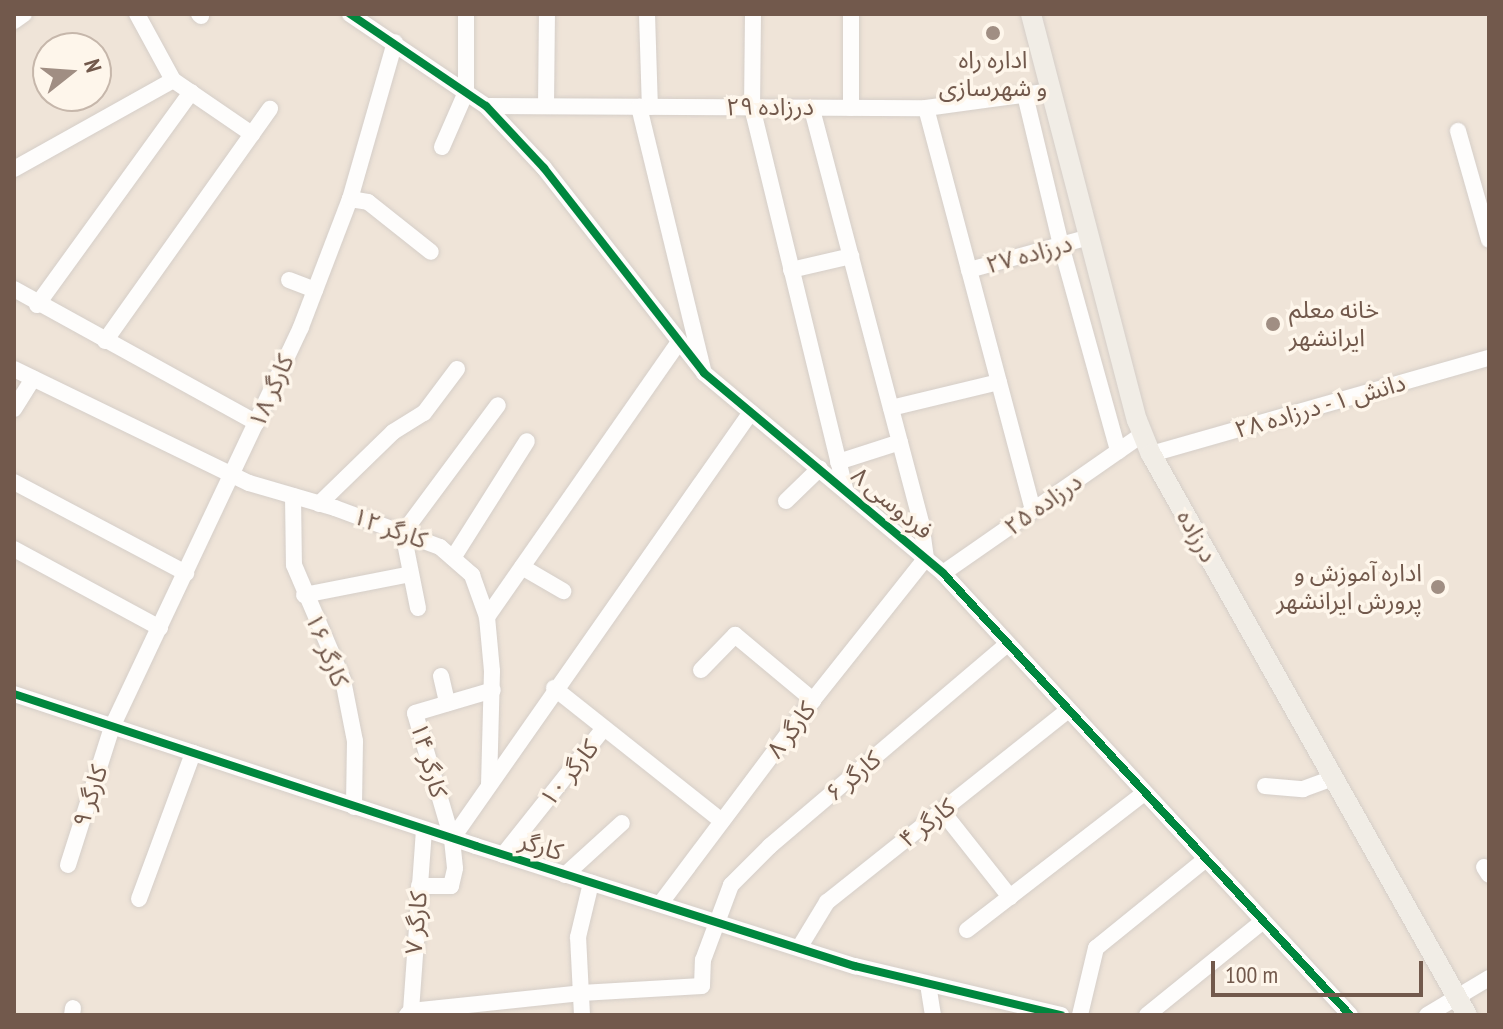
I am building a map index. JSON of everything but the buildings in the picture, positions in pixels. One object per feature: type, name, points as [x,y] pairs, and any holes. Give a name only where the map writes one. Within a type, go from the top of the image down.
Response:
[{"type":"main road","name":"درزاده","points":[[1031,14],[1147,444],[1467,1015]]},
{"type":"street","points":[[14,21],[24,14]]},
{"type":"street","points":[[137,14],[173,80],[252,134]]},
{"type":"street","name":"فردوسی ۸","points":[[350,14],[486,106],[544,168],[704,373],[943,573],[1350,1015]]},
{"type":"street","points":[[442,147],[466,92],[466,14]]},
{"type":"street","points":[[546,106],[547,14]]},
{"type":"street","points":[[647,14],[644,107],[704,373]]},
{"type":"street","points":[[753,14],[752,107],[845,489]]},
{"type":"street","points":[[851,14],[851,108]]},
{"type":"street","name":"کارگر ۱۸","points":[[112,727],[233,476],[315,290],[350,199],[395,42]]},
{"type":"street","points":[[14,169],[173,80]]},
{"type":"street","name":"درزاده ۲۹","points":[[486,106],[926,108],[1052,91]]},
{"type":"street","points":[[37,305],[191,92]]},
{"type":"street","points":[[1025,95],[1061,245],[1118,451]]},
{"type":"street","points":[[812,108],[921,522],[926,558]]},
{"type":"street","points":[[926,108],[1033,510]]},
{"type":"street","points":[[105,341],[270,109]]},
{"type":"street","points":[[1458,131],[1489,240]]},
{"type":"street","points":[[350,199],[368,202],[431,252]]},
{"type":"street","name":"درزاده ۲۷","points":[[969,270],[1090,237]]},
{"type":"street","points":[[791,270],[851,256]]},
{"type":"street","points":[[289,280],[315,290]]},
{"type":"street","points":[[14,289],[37,305],[257,423]]},
{"type":"street","points":[[487,617],[678,343]]},
{"type":"street","name":"دانش ۱ - درزاده ۲۸","points":[[1147,444],[1489,358]]},
{"type":"street","name":"کارگر ۱۲","points":[[14,369],[233,476],[403,533],[440,547],[453,558],[472,575],[487,617],[493,690],[489,784]]},
{"type":"street","points":[[319,504],[393,432],[424,413],[457,369]]},
{"type":"street","points":[[14,409],[33,378]]},
{"type":"street","points":[[891,408],[999,382]]},
{"type":"street","points":[[418,608],[403,533],[498,405]]},
{"type":"street","points":[[419,886],[451,886],[455,868],[452,839],[554,688],[751,412]]},
{"type":"street","points":[[453,558],[527,441]]},
{"type":"street","points":[[838,462],[900,442]]},
{"type":"street","name":"درزاده ۲۵","points":[[943,573],[1118,451],[1147,444]]},
{"type":"street","points":[[786,501],[820,468]]},
{"type":"street","points":[[14,482],[186,573]]},
{"type":"street","name":"کارگر ۱۶","points":[[293,496],[294,565],[304,595],[343,680],[355,741],[354,807]]},
{"type":"street","points":[[14,549],[160,628]]},
{"type":"street","name":"کارگر ۸","points":[[660,904],[813,700],[926,558]]},
{"type":"street","points":[[522,567],[563,591]]},
{"type":"street","points":[[304,595],[411,574]]},
{"type":"street","points":[[701,670],[735,635],[813,700]]},
{"type":"street","name":"کارگر ۶","points":[[581,993],[702,986],[703,960],[731,885],[770,846],[1007,644]]},
{"type":"street","points":[[441,676],[447,703]]},
{"type":"street","points":[[554,688],[722,821]]},
{"type":"street","name":"کارگر ۱۴","points":[[452,839],[415,713],[493,690]]},
{"type":"street","name":"کارگر","points":[[14,694],[452,839],[799,948],[928,984],[1061,1015]]},
{"type":"street","name":"کارگر ۴","points":[[799,948],[827,902],[1068,710]]},
{"type":"street","name":"کارگر ۹","points":[[68,865],[112,727]]},
{"type":"street","name":"کارگر ۱۰","points":[[503,855],[604,728]]},
{"type":"street","points":[[139,899],[193,753]]},
{"type":"street","points":[[1265,786],[1303,789],[1333,778]]},
{"type":"street","points":[[967,930],[1144,793]]},
{"type":"street","points":[[942,811],[1010,897]]},
{"type":"street","points":[[565,875],[622,823]]},
{"type":"street","name":"کارگر ۷","points":[[410,1014],[424,829]]},
{"type":"street","points":[[1080,1015],[1096,948],[1206,859]]},
{"type":"street","points":[[582,1015],[578,937],[591,883]]},
{"type":"street","points":[[1147,1015],[1263,921]]},
{"type":"street","points":[[1427,1015],[1489,978]]},
{"type":"street","points":[[928,984],[933,1015]]},
{"type":"street","points":[[410,1014],[581,993]]},
{"type":"shaded area","points":[[14,14],[1489,14],[1489,1015],[14,1015]]},
{"type":"cycle path","points":[[350,14],[486,106],[544,168],[704,373],[943,573],[1350,1015]]},
{"type":"cycle path","points":[[14,694],[476,846],[855,966],[1061,1015]]},
{"type":"place","name":"اداره راه و شهرسازی","points":[[993,33]]},
{"type":"place","name":"خانه معلم ایرانشهر","points":[[1273,324]]},
{"type":"place","name":"اداره آموزش و پرورش ایرانشهر","points":[[1438,587]]}]
